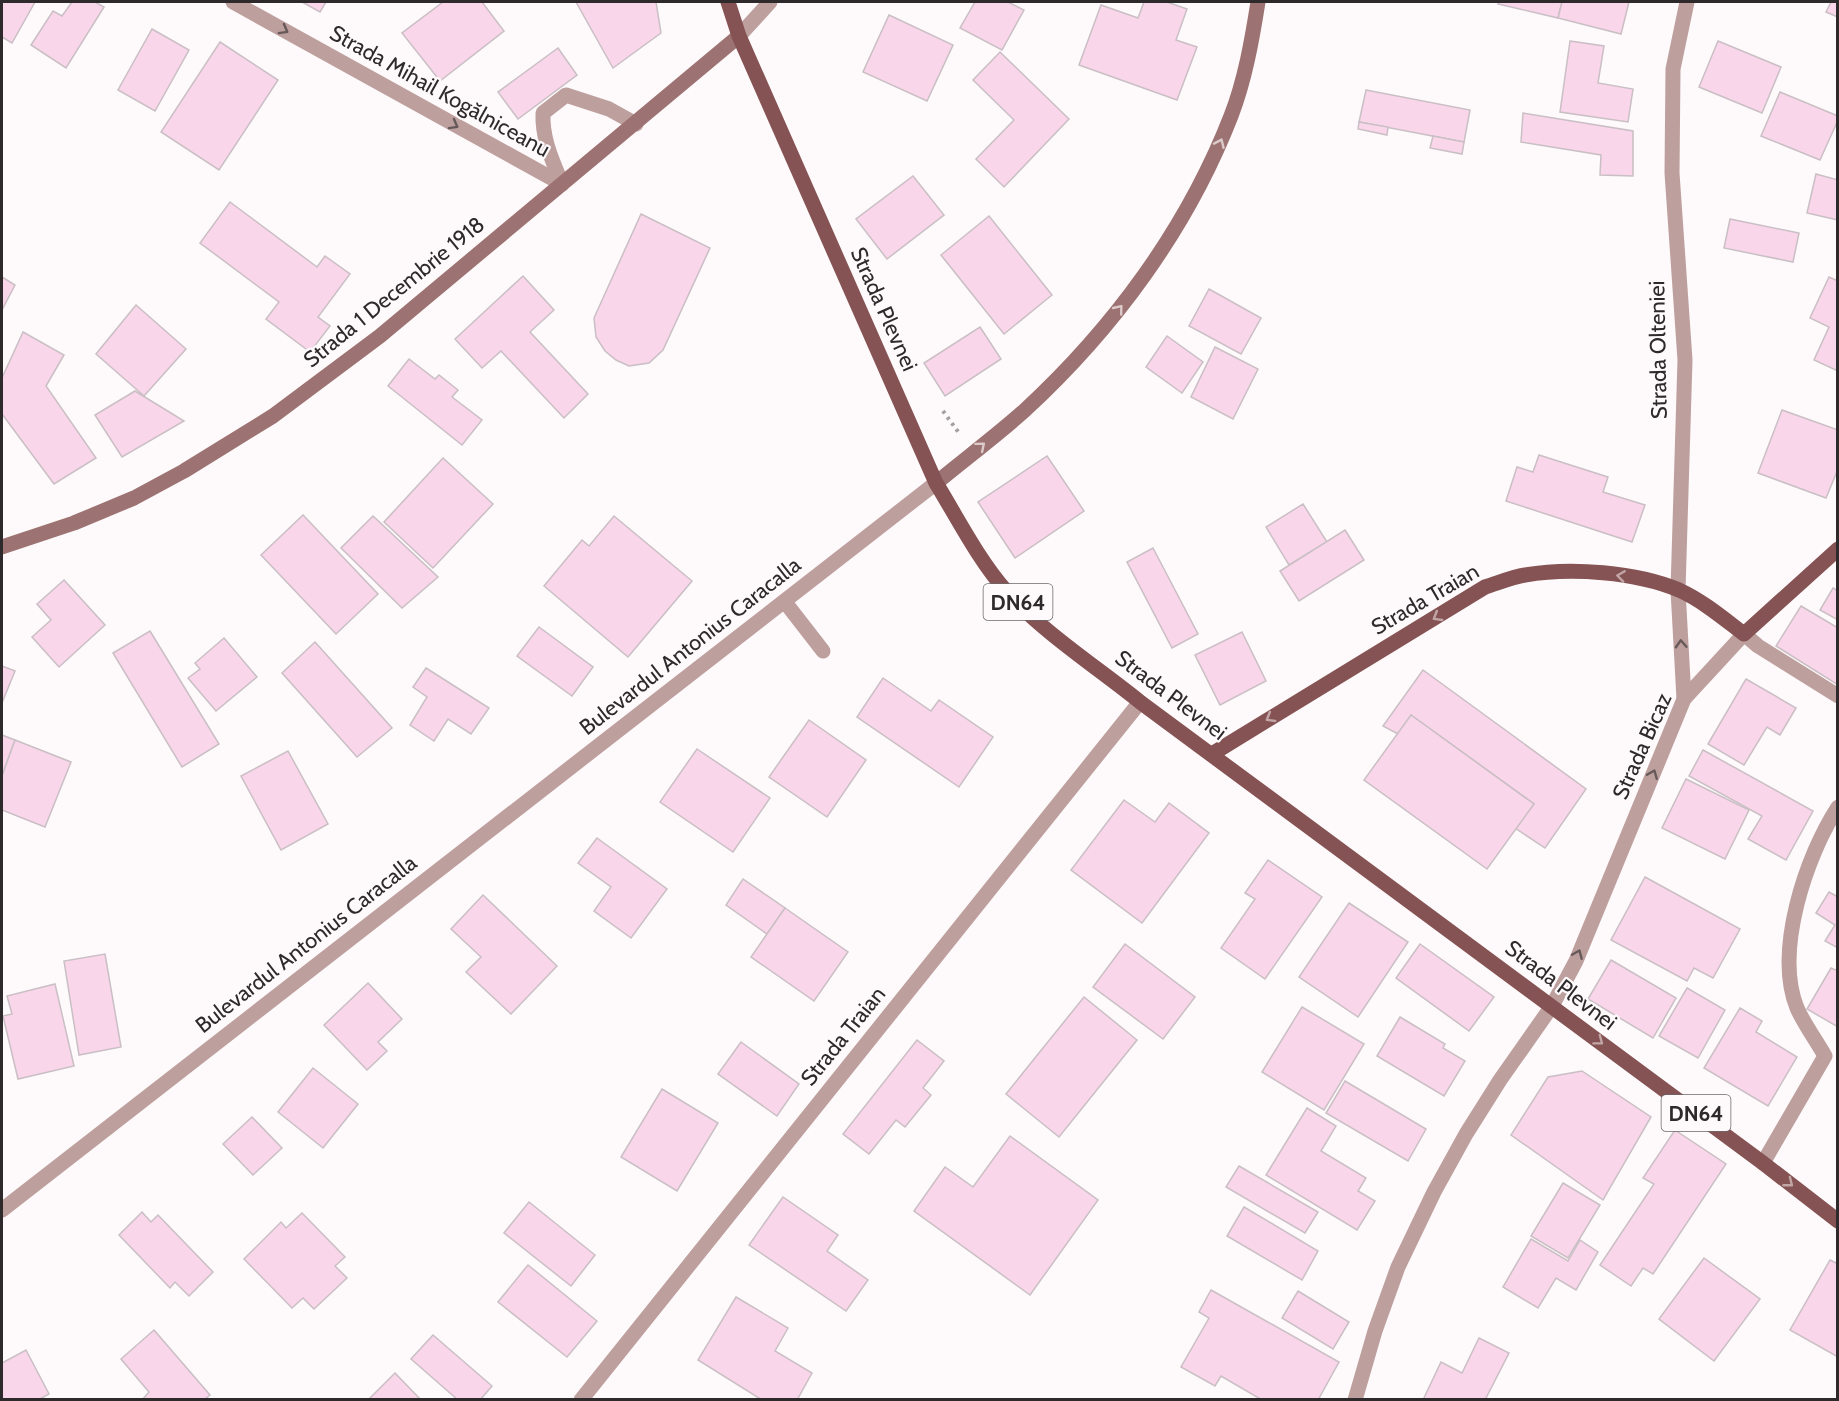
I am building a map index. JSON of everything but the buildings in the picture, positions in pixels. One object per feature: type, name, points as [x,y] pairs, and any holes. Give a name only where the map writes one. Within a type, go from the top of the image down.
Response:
[{"type":"main road","name":"Strada Plevnei","points":[[728,2],[739,36],[936,483],[1006,591],[1039,622],[1140,702],[1552,1006],[1838,1221]]},
{"type":"main road","name":"Bulevardul Antonius Caracalla","points":[[936,483],[1023,411],[1090,345],[1138,286],[1204,177],[1232,115],[1252,44],[1258,2]]},
{"type":"main road","name":"Strada 1 Decembrie 1918","points":[[2,547],[74,523],[134,498],[184,471],[273,416],[380,336],[739,36]]},
{"type":"main road","name":"Strada Bicaz","points":[[1743,634],[1838,549]]},
{"type":"main road","name":"Strada Traian","points":[[1212,754],[1485,587],[1522,575],[1560,571],[1640,579],[1678,590],[1702,603],[1743,634]]},
{"type":"street","name":"Strada Mihail Kogălniceanu","points":[[233,2],[562,184]]},
{"type":"street","name":"Strada 1 Decembrie 1918","points":[[739,36],[770,2]]},
{"type":"street","name":"Strada Olteniei","points":[[1684,699],[1678,590],[1685,360],[1672,173],[1672,69],[1687,2]]},
{"type":"street","points":[[562,184],[547,149],[543,130],[543,113],[566,95],[609,109],[636,124]]},
{"type":"street","name":"Bulevardul Antonius Caracalla","points":[[2,1210],[936,483]]},
{"type":"street","points":[[785,602],[823,651]]},
{"type":"street","points":[[1743,634],[1758,646],[1838,696]]},
{"type":"street","name":"Strada Bicaz","points":[[1355,1400],[1375,1331],[1398,1267],[1434,1192],[1466,1134],[1500,1080],[1552,1006],[1576,961],[1684,699],[1743,634]]},
{"type":"street","name":"Strada Traian","points":[[581,1400],[1140,702]]},
{"type":"street","points":[[1763,1163],[1825,1056],[1797,1007],[1788,963],[1796,906],[1810,863],[1838,807]]}]
